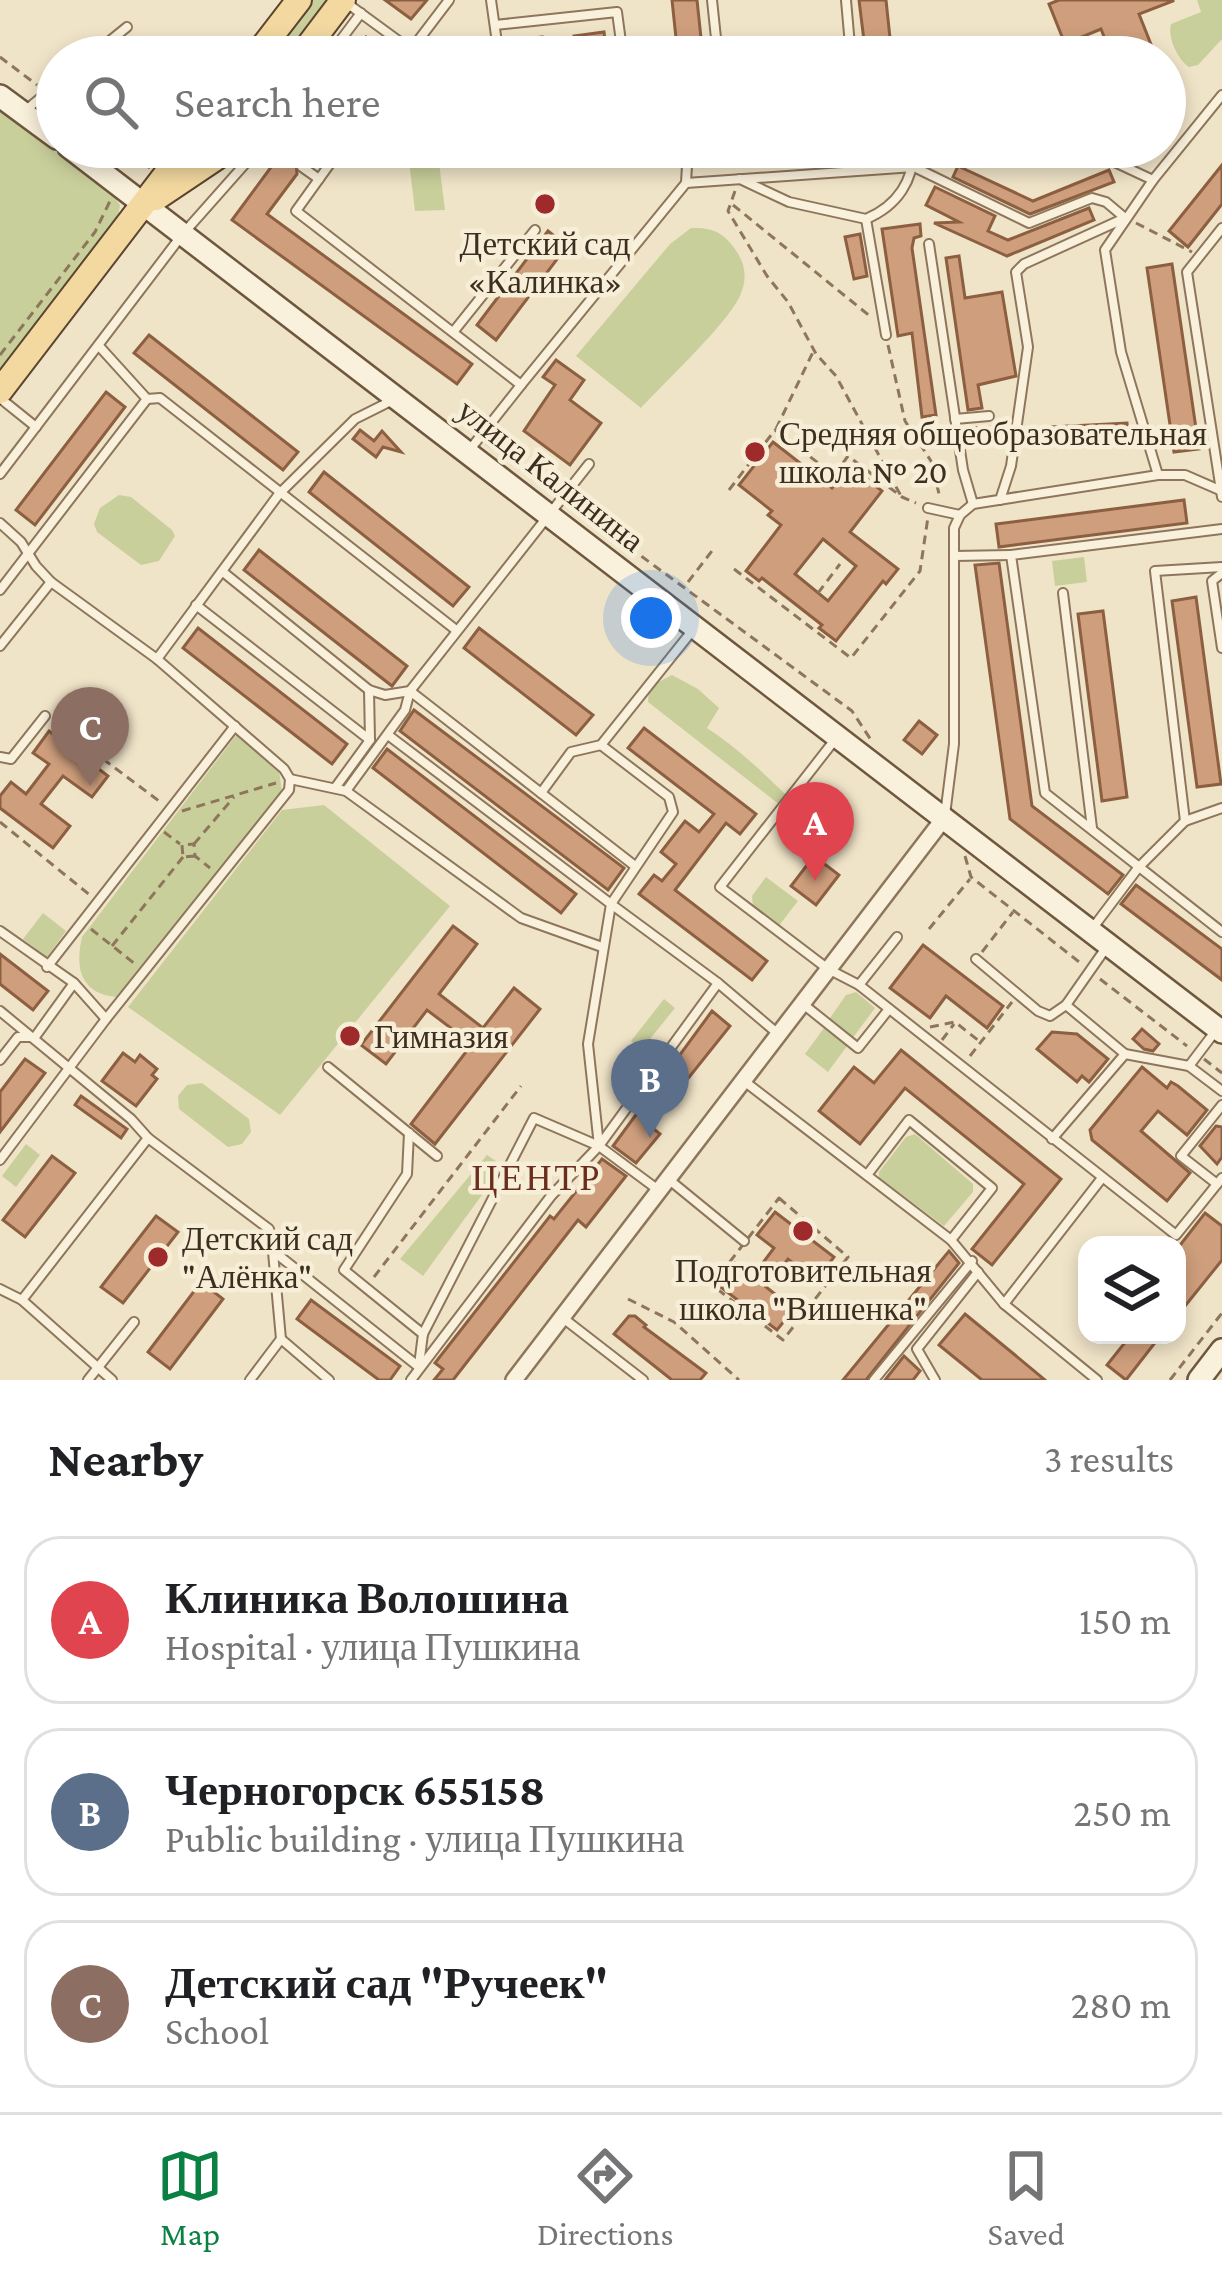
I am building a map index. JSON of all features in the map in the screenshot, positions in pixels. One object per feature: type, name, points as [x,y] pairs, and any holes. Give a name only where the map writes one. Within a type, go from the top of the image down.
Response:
[{"type":"main road","points":[[271,36],[298,0]]},
{"type":"main road","points":[[319,36],[349,4]]},
{"type":"main road","points":[[0,96],[36,122]]},
{"type":"main road","name":"улица Калинина","points":[[96,168],[396,398],[474,444],[555,506],[694,627],[1220,1030]]},
{"type":"main road","points":[[0,395],[172,168]]},
{"type":"main road","points":[[144,205],[200,168]]},
{"type":"main road","points":[[1198,1380],[1222,1350]]},
{"type":"street","points":[[514,1380],[945,817]]},
{"type":"lane","points":[[422,36],[449,0]]},
{"type":"lane","points":[[491,0],[496,36]]},
{"type":"lane","points":[[712,0],[716,36]]},
{"type":"lane","points":[[846,0],[849,36]]},
{"type":"lane","points":[[336,36],[349,4],[388,36]]},
{"type":"lane","points":[[495,26],[617,12],[620,36]]},
{"type":"lane","points":[[116,36],[127,27]]},
{"type":"lane","points":[[1186,139],[1222,95]]},
{"type":"lane","points":[[22,112],[36,101]]},
{"type":"lane","points":[[0,474],[182,236],[242,168]]},
{"type":"lane","points":[[303,168],[319,179]]},
{"type":"lane","points":[[327,168],[296,211],[521,385]]},
{"type":"lane","points":[[474,444],[686,183],[687,168]]},
{"type":"lane","points":[[686,183],[898,168]]},
{"type":"lane","points":[[737,178],[789,202],[866,218],[895,201],[913,168]]},
{"type":"lane","points":[[916,168],[1029,223],[1092,198],[1106,202],[1124,218]]},
{"type":"lane","points":[[1127,168],[1153,180]]},
{"type":"lane","points":[[1158,475],[1121,352],[1105,250],[1163,168]]},
{"type":"lane","points":[[866,218],[886,335]]},
{"type":"lane","points":[[1000,500],[1011,466],[1028,347],[1016,272],[1124,218]]},
{"type":"lane","points":[[1222,228],[1187,272],[1222,493]]},
{"type":"lane","points":[[454,331],[535,230]]},
{"type":"lane","points":[[929,244],[963,470],[973,504]]},
{"type":"lane","points":[[99,346],[147,399]]},
{"type":"lane","points":[[0,395],[36,427]]},
{"type":"lane","points":[[0,590],[147,399],[160,398],[456,630]]},
{"type":"lane","points":[[157,659],[279,494],[355,419],[396,398]]},
{"type":"lane","points":[[956,419],[989,416]]},
{"type":"lane","points":[[346,791],[405,710],[410,691],[589,464]]},
{"type":"lane","points":[[945,817],[954,744],[954,556],[960,514],[973,504],[1158,475],[1185,475],[1222,493]]},
{"type":"lane","points":[[928,508],[960,514]]},
{"type":"lane","points":[[0,523],[52,581],[157,659],[290,779],[346,791],[521,919],[602,947]]},
{"type":"lane","points":[[954,556],[1011,555],[1222,529]]},
{"type":"lane","points":[[1011,555],[1045,794],[1222,932]]},
{"type":"lane","points":[[1222,570],[1212,581],[1222,649]]},
{"type":"lane","points":[[1185,821],[1155,571],[1222,570]]},
{"type":"lane","points":[[223,572],[369,690],[385,695],[410,691],[635,866]]},
{"type":"lane","points":[[0,646],[52,581]]},
{"type":"lane","points":[[1064,593],[1092,829]]},
{"type":"lane","points":[[196,605],[370,740]]},
{"type":"lane","points":[[541,793],[571,752],[601,745],[694,627]]},
{"type":"lane","points":[[335,788],[370,740],[369,690]]},
{"type":"lane","points":[[0,757],[11,759],[45,716]]},
{"type":"lane","points":[[47,967],[235,726]]},
{"type":"lane","points":[[388,735],[718,983],[778,1034]]},
{"type":"lane","points":[[838,736],[720,886],[828,969],[859,985],[1176,1235],[1220,1181],[1181,1156],[1222,1105]]},
{"type":"lane","points":[[599,1146],[588,1045],[611,904],[673,812],[668,797],[601,745]]},
{"type":"lane","points":[[0,1160],[289,790],[290,779]]},
{"type":"lane","points":[[976,959],[1017,995],[1050,1016],[1058,1014],[1090,971],[1100,937],[1138,868],[1185,821],[1220,810]]},
{"type":"lane","points":[[0,932],[74,983],[106,1019]]},
{"type":"lane","points":[[859,985],[897,937]]},
{"type":"lane","points":[[35,1036],[74,983]]},
{"type":"lane","points":[[411,1380],[551,1196],[599,1146],[718,983]]},
{"type":"lane","points":[[802,1004],[858,1048],[889,1009]]},
{"type":"lane","points":[[1066,1005],[1125,1054],[1189,1066],[1222,1091]]},
{"type":"lane","points":[[0,1011],[35,1036],[148,1138],[269,1229],[281,1339],[250,1380]]},
{"type":"lane","points":[[1189,1066],[1220,1030]]},
{"type":"lane","points":[[0,1060],[18,1037],[35,1036]]},
{"type":"lane","points":[[1052,1139],[1125,1054]]},
{"type":"lane","points":[[328,1067],[437,1156]]},
{"type":"lane","points":[[742,1080],[951,1240],[1004,1304],[1097,1380]]},
{"type":"lane","points":[[419,1367],[423,1334],[534,1118],[599,1146],[744,1241]]},
{"type":"lane","points":[[867,1175],[909,1120],[992,1188],[951,1240]]},
{"type":"lane","points":[[409,1133],[407,1174],[344,1270],[423,1334]]},
{"type":"lane","points":[[22,1300],[148,1138]]},
{"type":"lane","points":[[1004,1304],[1102,1178]]},
{"type":"lane","points":[[273,1251],[419,1367]]},
{"type":"lane","points":[[874,1380],[972,1261]]},
{"type":"lane","points":[[934,1380],[917,1349],[978,1272]]},
{"type":"lane","points":[[1,1293],[22,1300],[112,1380]]},
{"type":"lane","points":[[562,1317],[638,1379]]},
{"type":"lane","points":[[88,1380],[134,1322]]},
{"type":"lane","points":[[281,1339],[329,1380]]},
{"type":"path","points":[[0,57],[36,85]]},
{"type":"path","points":[[140,175],[152,176],[149,168]]},
{"type":"path","points":[[737,178],[728,212],[814,350],[836,376],[902,497]]},
{"type":"path","points":[[733,205],[851,298],[886,335],[905,421],[931,461],[944,512]]},
{"type":"path","points":[[0,355],[95,232],[108,206]]},
{"type":"path","points":[[1124,218],[1198,256]]},
{"type":"path","points":[[729,490],[775,430],[814,350]]},
{"type":"path","points":[[464,412],[474,444],[555,506],[852,711],[872,741]]},
{"type":"path","points":[[734,569],[851,658],[920,571],[928,508],[902,497],[848,456],[834,475],[775,430]]},
{"type":"path","points":[[688,582],[715,547]]},
{"type":"path","points":[[818,593],[840,563]]},
{"type":"path","points":[[797,619],[804,611]]},
{"type":"path","points":[[45,716],[166,813],[290,779]]},
{"type":"path","points":[[195,856],[194,844],[235,795]]},
{"type":"path","points":[[0,822],[97,901]]},
{"type":"path","points":[[156,826],[182,845],[194,844]]},
{"type":"path","points":[[112,946],[183,857],[182,845]]},
{"type":"path","points":[[962,846],[971,878],[1222,1073]]},
{"type":"path","points":[[183,857],[195,856],[221,876]]},
{"type":"path","points":[[929,929],[971,878]]},
{"type":"path","points":[[994,936],[1014,911]]},
{"type":"path","points":[[81,921],[146,973]]},
{"type":"path","points":[[961,1068],[1017,995]]},
{"type":"path","points":[[914,1030],[956,1022],[981,1042]]},
{"type":"path","points":[[936,1048],[956,1022]]},
{"type":"path","points":[[365,1288],[521,1085]]},
{"type":"path","points":[[778,1198],[848,1257],[783,1340],[712,1285],[744,1241],[778,1198]]},
{"type":"path","points":[[628,1299],[674,1322],[740,1380]]},
{"type":"path","points":[[1170,1380],[1222,1313]]},
{"type":"green space","points":[[308,0],[332,0],[305,36],[281,36]]},
{"type":"green space","points":[[1197,0],[1222,0],[1222,39],[1198,65],[1189,67],[1186,36],[1171,36],[1171,24],[1201,12]]},
{"type":"green space","points":[[0,107],[36,134],[36,168],[80,168],[120,205],[118,217],[0,369]]},
{"type":"green space","points":[[410,168],[440,168],[445,210],[415,211]]},
{"type":"green space","points":[[691,228],[718,232],[732,245],[744,268],[742,290],[722,322],[641,408],[576,356],[670,244]]},
{"type":"green space","points":[[119,495],[131,497],[172,530],[175,536],[159,561],[141,565],[97,532],[94,524],[100,508]]},
{"type":"green space","points":[[1084,557],[1087,582],[1055,586],[1052,561]]},
{"type":"green space","points":[[672,675],[719,708],[707,728],[756,766],[832,838],[826,841],[648,702],[649,687]]},
{"type":"green space","points":[[237,734],[279,770],[282,792],[116,997],[104,995],[83,977],[82,937]]},
{"type":"green space","points":[[324,805],[450,906],[280,1115],[128,1007],[282,810]]},
{"type":"green space","points":[[766,877],[798,901],[778,927],[753,907],[752,896]]},
{"type":"green space","points":[[43,913],[66,931],[47,957],[23,939]]},
{"type":"green space","points":[[856,992],[875,1008],[852,1039],[828,1021],[846,995]]},
{"type":"green space","points":[[664,999],[675,1008],[641,1050],[631,1041]]},
{"type":"green space","points":[[824,1028],[847,1046],[828,1072],[805,1054]]},
{"type":"green space","points":[[202,1083],[249,1119],[251,1132],[242,1144],[228,1147],[179,1109],[178,1096],[187,1085]]},
{"type":"green space","points":[[915,1134],[973,1184],[973,1192],[944,1226],[879,1178],[906,1137]]},
{"type":"green space","points":[[26,1144],[40,1155],[16,1187],[2,1176]]},
{"type":"green space","points":[[487,1155],[503,1166],[423,1276],[400,1259]]},
{"type":"building","points":[[385,0],[427,0],[411,19]]},
{"type":"building","points":[[672,0],[697,0],[701,36],[676,36]]},
{"type":"building","points":[[859,0],[886,0],[890,36],[863,36]]},
{"type":"building","points":[[1059,0],[1173,0],[1139,14],[1148,36],[1104,36],[1101,29],[1084,36],[1062,36],[1049,4]]},
{"type":"building","points":[[1222,165],[1222,204],[1188,247],[1169,231]]},
{"type":"building","points":[[270,168],[297,168],[297,174],[267,214],[472,364],[457,384],[232,220]]},
{"type":"building","points":[[957,168],[962,168],[1033,201],[1109,170],[1114,182],[1030,214],[953,177]]},
{"type":"building","points":[[935,187],[995,216],[988,231],[1008,240],[1089,208],[1094,220],[1007,256],[934,223],[959,222],[926,205]]},
{"type":"building","points":[[920,224],[921,236],[914,238],[912,248],[936,415],[922,417],[912,333],[898,336],[882,229]]},
{"type":"building","points":[[548,231],[567,246],[496,340],[477,325]]},
{"type":"building","points":[[860,234],[867,276],[854,279],[845,237]]},
{"type":"building","points":[[959,256],[965,298],[1002,292],[1016,376],[978,385],[982,408],[968,410],[946,258]]},
{"type":"building","points":[[1172,264],[1199,449],[1174,452],[1147,268]]},
{"type":"building","points":[[149,335],[298,452],[283,470],[134,353]]},
{"type":"building","points":[[556,360],[584,380],[570,400],[601,423],[570,465],[524,431],[555,385],[543,377]]},
{"type":"building","points":[[106,392],[125,407],[35,525],[16,510]]},
{"type":"building","points":[[1127,423],[1128,437],[1032,443],[1032,428]]},
{"type":"building","points":[[1001,427],[1002,439],[967,440],[965,428]]},
{"type":"building","points":[[949,429],[950,440],[925,442],[923,430]]},
{"type":"building","points":[[360,430],[374,441],[382,431],[401,452],[383,447],[376,457],[353,439]]},
{"type":"building","points":[[773,442],[832,488],[837,482],[843,486],[856,470],[882,491],[850,532],[898,569],[836,641],[762,578],[759,581],[746,571],[781,525],[768,515],[772,511],[739,485]],"holes":[[[823,539],[856,566],[828,601],[795,574]]]},
{"type":"building","points":[[324,472],[469,587],[453,606],[309,492]]},
{"type":"building","points":[[1184,500],[1187,523],[999,547],[996,524]]},
{"type":"building","points":[[259,550],[407,666],[392,686],[244,570]]},
{"type":"building","points":[[999,563],[1032,806],[1123,875],[1108,894],[1010,819],[975,565]]},
{"type":"building","points":[[1196,597],[1221,784],[1197,787],[1172,601]]},
{"type":"building","points":[[1103,611],[1127,797],[1102,801],[1078,614]]},
{"type":"building","points":[[198,628],[347,744],[332,764],[183,648]]},
{"type":"building","points":[[479,628],[593,715],[576,735],[464,648]]},
{"type":"building","points":[[414,710],[624,868],[608,890],[400,731]]},
{"type":"building","points":[[919,721],[937,735],[922,754],[904,740]]},
{"type":"building","points":[[644,728],[756,814],[740,834],[726,823],[675,890],[767,961],[752,980],[639,894],[654,875],[662,881],[676,864],[661,852],[685,821],[699,832],[714,814],[628,748]]},
{"type":"building","points":[[49,731],[108,776],[92,797],[63,776],[41,804],[70,826],[53,848],[0,808],[0,796],[11,782],[26,794],[49,764],[33,753]]},
{"type":"building","points":[[387,749],[576,894],[561,913],[373,768]]},
{"type":"building","points":[[814,856],[839,875],[816,905],[791,886]]},
{"type":"building","points":[[1136,885],[1222,949],[1222,980],[1121,904]]},
{"type":"building","points":[[453,926],[477,944],[439,994],[483,1028],[514,988],[540,1009],[435,1144],[411,1124],[472,1044],[427,1010],[386,1064],[361,1045]]},
{"type":"building","points":[[923,945],[1003,1006],[987,1028],[946,996],[930,1018],[890,988]]},
{"type":"building","points":[[0,954],[48,991],[33,1010],[0,984]]},
{"type":"building","points":[[712,1011],[730,1026],[650,1126],[660,1134],[636,1163],[613,1146]]},
{"type":"building","points":[[1142,1029],[1159,1044],[1153,1051],[1133,1039]]},
{"type":"building","points":[[1052,1032],[1077,1034],[1108,1059],[1089,1082],[1082,1076],[1077,1082],[1037,1049]]},
{"type":"building","points":[[901,1050],[1061,1179],[992,1265],[972,1249],[1024,1184],[905,1088],[860,1144],[819,1111],[854,1067],[874,1083]]},
{"type":"building","points":[[123,1053],[135,1062],[140,1055],[157,1069],[152,1075],[157,1079],[136,1106],[102,1081]]},
{"type":"building","points":[[25,1059],[45,1073],[0,1132],[0,1092]]},
{"type":"building","points":[[1142,1067],[1167,1088],[1171,1082],[1178,1086],[1207,1110],[1187,1135],[1158,1111],[1141,1131],[1190,1173],[1167,1201],[1092,1140],[1090,1130]]},
{"type":"building","points":[[81,1096],[127,1129],[121,1138],[75,1105]]},
{"type":"building","points":[[1216,1126],[1222,1127],[1222,1157],[1217,1164],[1200,1146]]},
{"type":"building","points":[[52,1156],[75,1173],[25,1237],[3,1220]]},
{"type":"building","points":[[602,1159],[626,1176],[586,1227],[578,1220],[453,1380],[434,1380],[443,1369],[435,1363],[550,1216],[554,1219]]},
{"type":"building","points":[[775,1212],[834,1257],[816,1281],[788,1259],[766,1287],[794,1309],[777,1330],[718,1285],[735,1263],[753,1276],[774,1248],[757,1235]]},
{"type":"building","points":[[1205,1213],[1222,1226],[1222,1260],[1186,1305],[1186,1237]]},
{"type":"building","points":[[156,1216],[178,1232],[123,1303],[101,1287]]},
{"type":"building","points":[[949,1251],[959,1263],[866,1380],[843,1380]]},
{"type":"building","points":[[201,1282],[223,1299],[170,1369],[148,1352]]},
{"type":"building","points":[[311,1300],[400,1366],[390,1380],[379,1380],[297,1319]]},
{"type":"building","points":[[965,1314],[1045,1380],[982,1380],[939,1345]]},
{"type":"building","points":[[629,1316],[706,1373],[700,1380],[672,1380],[614,1334]]},
{"type":"building","points":[[1124,1344],[1154,1344],[1126,1380],[1107,1365]]},
{"type":"building","points":[[904,1356],[920,1371],[913,1380],[885,1380]]},
{"type":"place","name":"Детский сад «Калинка»","points":[[545,204]]},
{"type":"place","name":"Средняя общеобразовательная школа № 20","points":[[755,452]]},
{"type":"place","name":"Детский сад \"Ручеек\"","points":[[90,786]]},
{"type":"place","name":"Клиника Волошина","points":[[815,881]]},
{"type":"place","name":"Гимназия","points":[[350,1036]]},
{"type":"place","name":"Черногорск 655158","points":[[650,1138]]},
{"type":"place","name":"Подготовительная школа \"Вишенка\"","points":[[803,1231]]},
{"type":"place","name":"Детский сад \"Алёнка\"","points":[[158,1257]]},
{"type":"district","name":"ЦЕНТР","points":[[537,1178]]}]
